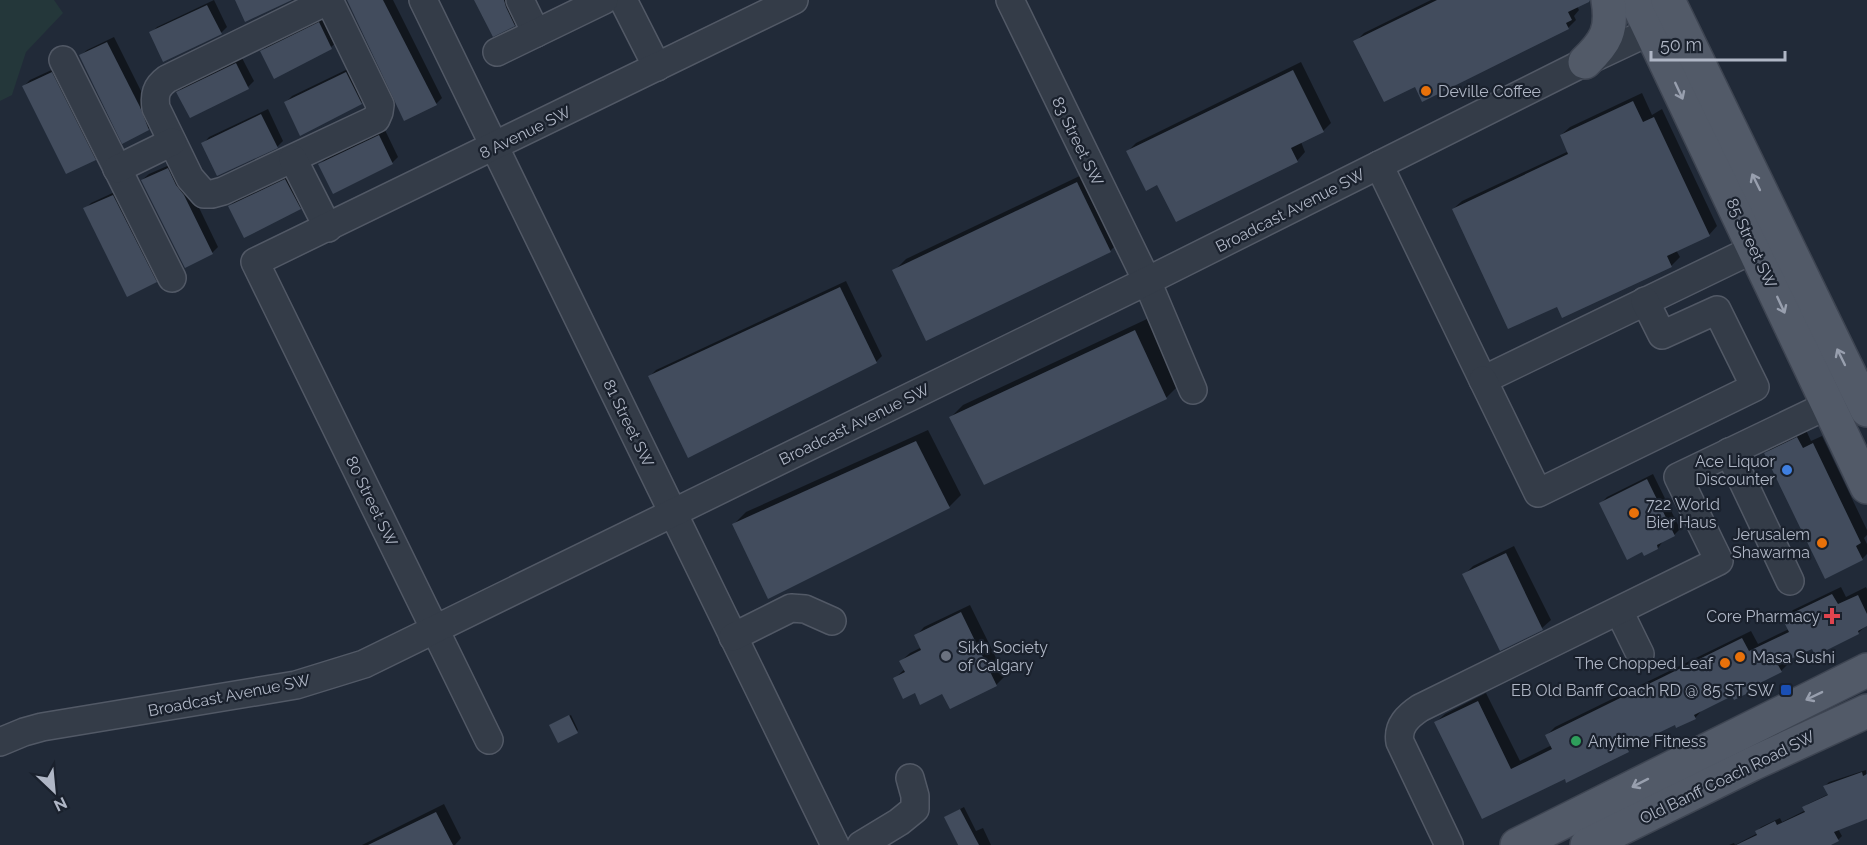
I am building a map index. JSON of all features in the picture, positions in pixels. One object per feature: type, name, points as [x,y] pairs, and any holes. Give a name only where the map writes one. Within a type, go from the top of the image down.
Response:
[{"type":"main road","points":[[1585,62],[1600,48],[1608,32],[1611,14],[1608,0]]},
{"type":"main road","name":"85 Street SW","points":[[1636,0],[1666,17],[1867,410]]},
{"type":"main road","name":"85 Street SW","points":[[1666,17],[1754,249],[1867,487]]},
{"type":"main road","name":"Old Banff Coach Road SW","points":[[1517,845],[1861,671]]},
{"type":"main road","name":"Old Banff Coach Road SW","points":[[1587,845],[1867,711]]},
{"type":"main road","points":[[1803,740],[1867,720]]},
{"type":"street","points":[[329,0],[380,105],[380,112],[376,118],[293,159],[212,194],[204,194],[190,178],[172,142],[156,108],[155,99],[156,91],[166,79],[329,0]]},
{"type":"street","name":"81 Street SW","points":[[423,0],[835,845]]},
{"type":"street","points":[[520,0],[536,33]]},
{"type":"street","points":[[497,52],[604,0]]},
{"type":"street","points":[[623,0],[657,67]]},
{"type":"street","name":"8 Avenue SW","points":[[255,262],[794,0]]},
{"type":"street","name":"83 Street SW","points":[[1010,0],[1147,281],[1192,390]]},
{"type":"street","name":"Broadcast Avenue SW","points":[[0,742],[42,727],[296,685],[364,664],[1147,281],[1585,62],[1666,17]]},
{"type":"street","points":[[63,60],[172,278]]},
{"type":"street","points":[[117,169],[172,142]]},
{"type":"street","points":[[293,159],[328,228]]},
{"type":"street","points":[[1379,165],[1538,493],[1755,387],[1717,310],[1662,335],[1646,301]]},
{"type":"street","points":[[1483,380],[1754,249]]},
{"type":"street","name":"80 Street SW","points":[[255,262],[489,740]]},
{"type":"street","points":[[1449,845],[1400,742],[1400,731],[1409,715],[1719,561],[1678,477],[1828,405]]},
{"type":"street","points":[[1729,452],[1790,581]]},
{"type":"street","points":[[733,637],[791,608],[805,609],[832,621]]},
{"type":"street","points":[[1619,611],[1640,654]]},
{"type":"street","points":[[861,845],[899,822],[915,809],[915,796],[910,778]]},
{"type":"shaded area","points":[[0,0],[54,0],[63,13],[26,52],[12,95],[0,101]]},
{"type":"building","points":[[235,0],[292,0],[245,22]]},
{"type":"building","points":[[347,0],[383,0],[437,105],[404,121]]},
{"type":"building","points":[[474,0],[504,0],[515,26],[493,37]]},
{"type":"building","points":[[1437,0],[1590,0],[1568,12],[1572,20],[1566,23],[1569,29],[1422,102],[1415,87],[1384,102],[1353,41]]},
{"type":"building","points":[[207,5],[222,34],[163,62],[149,32]]},
{"type":"building","points":[[319,22],[332,49],[274,79],[260,51]]},
{"type":"building","points":[[107,42],[149,130],[122,144],[79,55]]},
{"type":"building","points":[[236,63],[249,89],[190,118],[176,92]]},
{"type":"building","points":[[1293,70],[1324,132],[1291,148],[1298,162],[1176,222],[1157,185],[1146,191],[1126,151]]},
{"type":"building","points":[[52,72],[96,160],[66,174],[22,86]]},
{"type":"building","points":[[346,72],[362,104],[300,136],[284,102]]},
{"type":"building","points":[[1633,101],[1643,122],[1654,117],[1710,236],[1667,256],[1672,267],[1562,318],[1557,307],[1508,329],[1452,209],[1568,154],[1560,135]]},
{"type":"building","points":[[261,114],[278,148],[217,176],[201,143]]},
{"type":"building","points":[[379,135],[393,164],[333,194],[318,164]]},
{"type":"building","points":[[168,168],[213,254],[185,268],[141,180]]},
{"type":"building","points":[[285,179],[301,209],[244,238],[228,206]]},
{"type":"building","points":[[1077,182],[1111,252],[926,341],[892,270]]},
{"type":"building","points":[[113,195],[157,282],[127,297],[83,208]]},
{"type":"building","points":[[840,287],[877,363],[688,458],[648,376]]},
{"type":"building","points":[[1135,330],[1167,399],[984,485],[949,417]]},
{"type":"building","points":[[1797,437],[1803,448],[1813,443],[1861,543],[1856,546],[1863,560],[1825,579],[1764,453]]},
{"type":"building","points":[[916,441],[950,508],[768,599],[732,524]]},
{"type":"building","name":"722 World Bier Haus","points":[[1647,479],[1675,536],[1657,545],[1658,549],[1644,556],[1642,552],[1627,560],[1599,503]]},
{"type":"building","points":[[1506,553],[1543,630],[1500,651],[1462,574]]},
{"type":"building","points":[[1832,594],[1838,604],[1858,595],[1867,614],[1867,626],[1858,631],[1859,634],[1815,656],[1812,649],[1778,665],[1782,672],[1752,687],[1754,690],[1734,700],[1732,696],[1694,715],[1696,719],[1676,728],[1675,725],[1627,748],[1629,752],[1566,783],[1565,779],[1482,819],[1434,722],[1478,701],[1511,769],[1552,749],[1545,735],[1742,638],[1749,651],[1789,632],[1782,618]]},
{"type":"building","name":"Sikh Society of Calgary","points":[[961,612],[997,686],[950,709],[942,694],[920,705],[915,693],[903,699],[893,678],[905,672],[899,661],[921,650],[914,635]]},
{"type":"building","points":[[569,715],[578,733],[558,743],[549,725]]},
{"type":"building","points":[[1862,772],[1863,776],[1867,774],[1867,819],[1834,832],[1839,841],[1831,845],[1736,845],[1757,835],[1755,831],[1775,821],[1777,825],[1805,812],[1802,807],[1828,795],[1823,786]]},
{"type":"building","points":[[960,809],[979,845],[958,845],[944,817]]},
{"type":"building","points":[[436,812],[453,845],[368,845]]},
{"type":"place","name":"Deville Coffee","points":[[1426,91]]},
{"type":"place","name":"Ace Liquor Discounter","points":[[1787,470]]},
{"type":"place","name":"722 World Bier Haus","points":[[1634,513]]},
{"type":"place","name":"Jerusalem Shawarma","points":[[1822,543]]},
{"type":"place","name":"Core Pharmacy","points":[[1832,616]]},
{"type":"place","name":"Sikh Society of Calgary","points":[[946,656]]},
{"type":"place","name":"Masa Sushi","points":[[1740,657]]},
{"type":"place","name":"The Chopped Leaf","points":[[1725,663]]},
{"type":"place","name":"EB Old Banff Coach RD @ 85 ST SW","points":[[1786,690]]},
{"type":"place","name":"Anytime Fitness","points":[[1576,741]]}]
